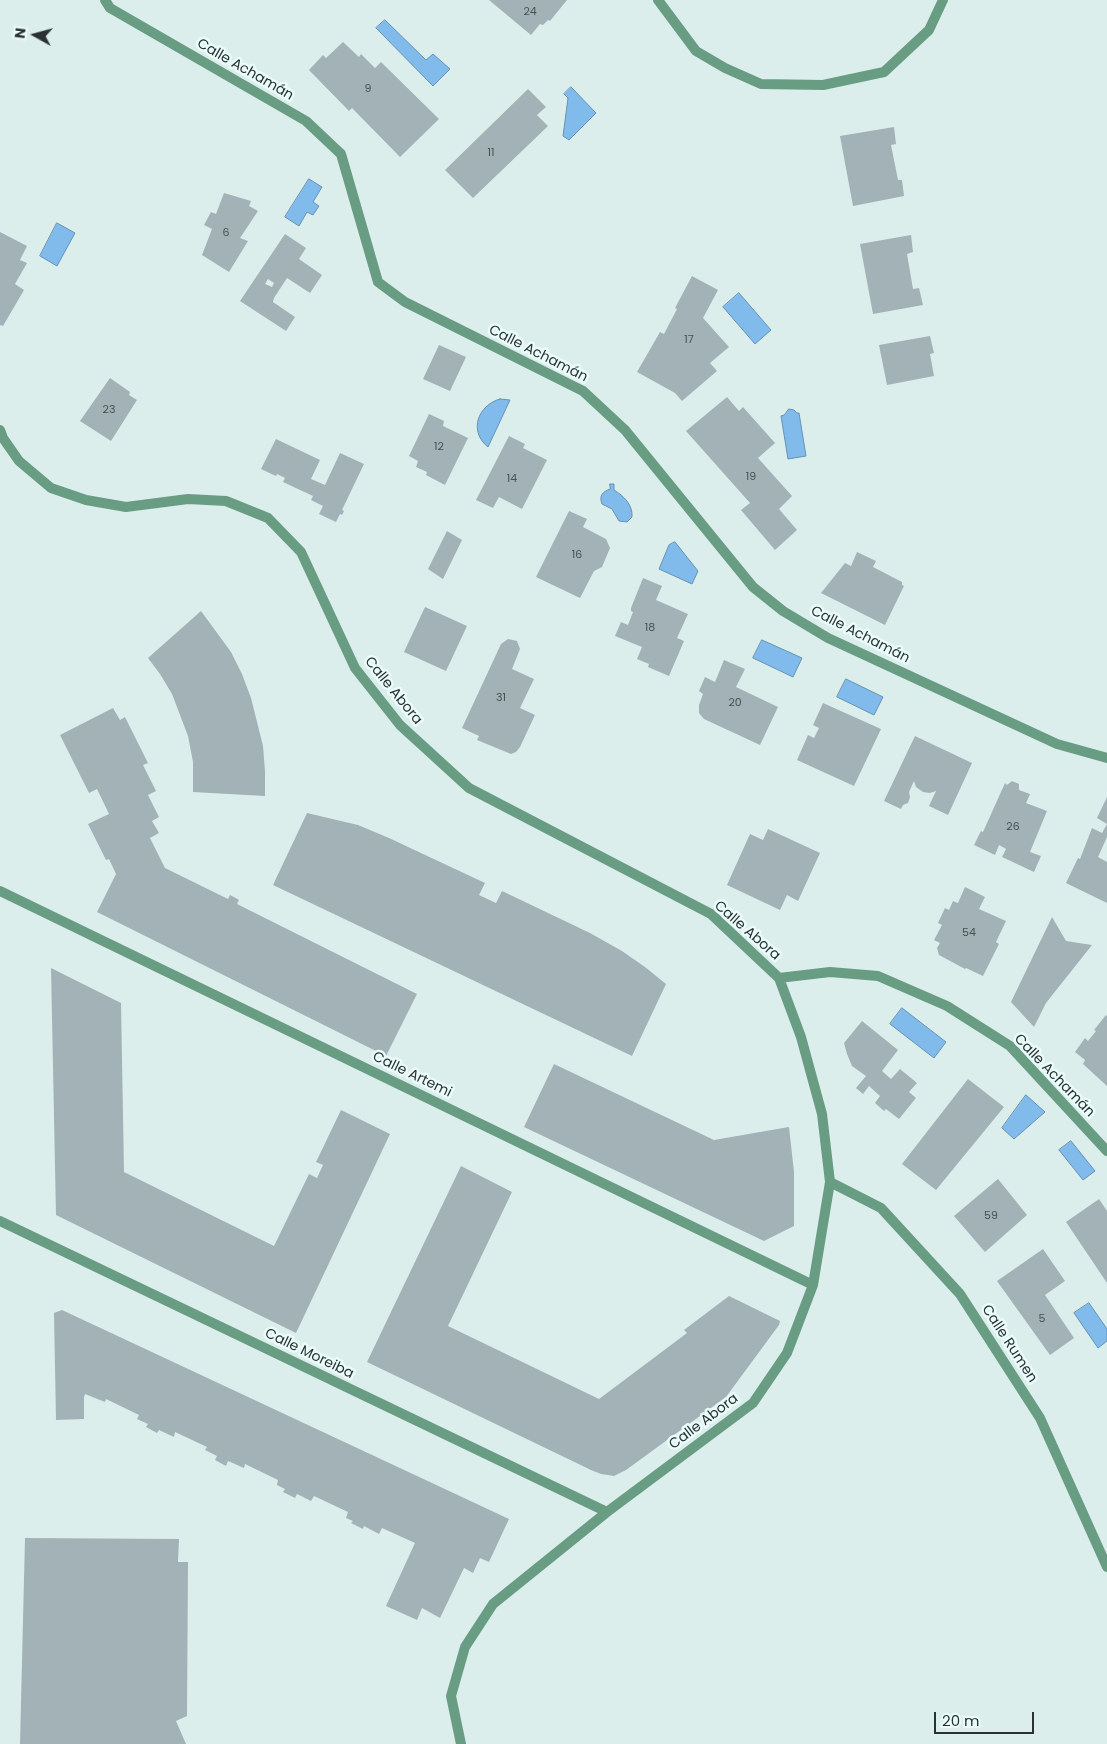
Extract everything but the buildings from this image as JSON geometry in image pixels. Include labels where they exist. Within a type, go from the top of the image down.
[{"type":"street","name":"Calle Achamán","points":[[105,0],[110,8],[306,122],[341,154],[378,282],[405,302],[583,391],[625,430],[752,587],[783,611],[828,638],[1057,744],[1107,758]]},
{"type":"street","points":[[658,0],[696,50],[725,68],[760,84],[823,85],[884,72],[929,30],[943,0]]},
{"type":"street","name":"Calle Abora","points":[[0,430],[3,438],[19,461],[51,488],[86,500],[126,506],[188,499],[226,501],[268,518],[301,552],[355,668],[400,725],[469,788],[711,914],[779,978],[801,1037],[822,1114],[830,1182],[813,1285],[787,1353],[753,1403],[607,1512],[493,1604],[465,1647],[451,1696],[461,1744]]},
{"type":"street","name":"Calle Artemi","points":[[0,891],[813,1285]]},
{"type":"street","name":"Calle Achamán","points":[[779,978],[830,972],[878,976],[947,1006],[1010,1046],[1107,1151]]},
{"type":"street","name":"Calle Rumen","points":[[830,1182],[881,1208],[960,1294],[1040,1418],[1107,1567]]},
{"type":"street","name":"Calle Moreiba","points":[[0,1221],[607,1512]]},
{"type":"water","points":[[385,20],[426,60],[433,54],[450,69],[433,86],[376,28]]},
{"type":"water","points":[[571,87],[596,113],[569,140],[563,136],[568,98],[564,94]]},
{"type":"water","points":[[309,179],[322,187],[313,202],[319,206],[313,215],[307,212],[299,226],[285,217]]},
{"type":"water","points":[[57,223],[75,233],[57,266],[40,256]]},
{"type":"water","points":[[739,293],[771,330],[755,344],[723,307]]},
{"type":"water","points":[[500,399],[510,400],[488,447],[478,434],[478,419],[486,407]]},
{"type":"water","points":[[789,409],[799,413],[806,456],[788,459],[781,416]]},
{"type":"water","points":[[610,484],[614,484],[614,490],[624,498],[631,509],[632,517],[627,522],[619,521],[612,509],[602,504],[601,497],[605,491],[610,489]]},
{"type":"water","points":[[675,542],[698,571],[692,584],[659,569],[669,545]]},
{"type":"water","points":[[762,640],[802,658],[793,677],[753,658]]},
{"type":"water","points":[[846,679],[883,697],[874,715],[837,697]]},
{"type":"water","points":[[902,1008],[946,1042],[934,1058],[890,1024]]},
{"type":"water","points":[[1026,1095],[1045,1112],[1014,1139],[1002,1128]]},
{"type":"water","points":[[1071,1141],[1095,1171],[1083,1180],[1059,1150]]},
{"type":"water","points":[[1089,1303],[1107,1329],[1107,1341],[1098,1348],[1074,1313]]}]
